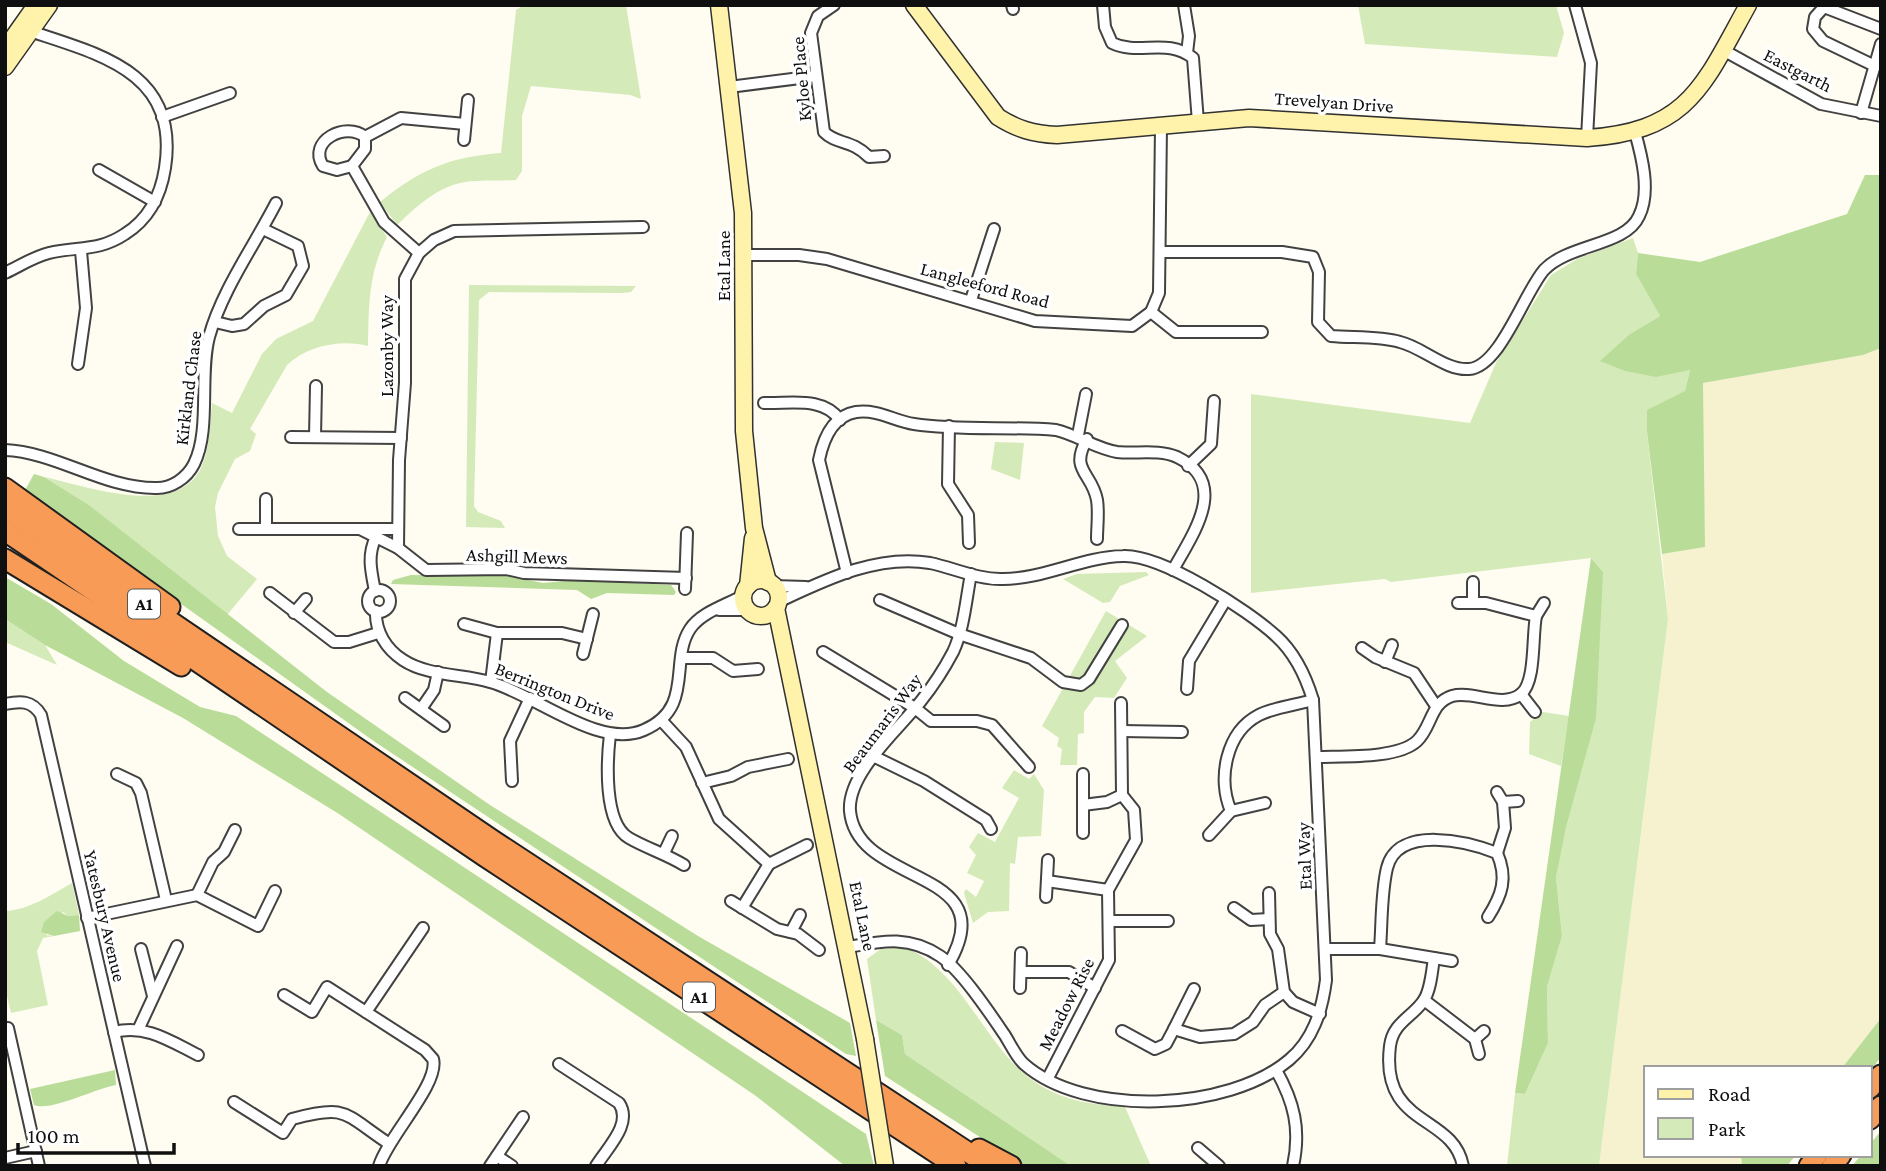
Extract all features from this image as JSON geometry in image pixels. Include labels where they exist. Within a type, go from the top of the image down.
[{"type":"highway","points":[[5,488],[220,644],[279,707]]},
{"type":"highway","name":"A1","points":[[5,509],[279,707]]},
{"type":"highway","name":"A1","points":[[5,531],[279,707],[919,1130],[989,1166]]},
{"type":"highway","points":[[5,559],[200,677],[279,707]]},
{"type":"highway","name":"A1","points":[[919,1130],[946,1166]]},
{"type":"highway","name":"A1","points":[[919,1130],[956,1166]]},
{"type":"highway","name":"A1","points":[[919,1130],[1010,1166]]},
{"type":"street","points":[[5,67],[27,29],[36,5]]},
{"type":"street","points":[[5,49],[49,5]]},
{"type":"street","name":"Etal Lane","points":[[719,5],[741,184],[745,255],[742,398],[760,603],[790,677],[848,947],[885,1166]]},
{"type":"street","name":"Kyloe Place","points":[[834,5],[818,16],[811,33],[824,132],[831,140],[848,141],[869,158],[884,156]]},
{"type":"street","name":"Trevelyan Drive","points":[[914,5],[974,90],[998,117],[1015,128],[1034,134],[1057,135],[1249,118],[1587,138],[1635,132],[1666,119],[1686,105],[1704,85],[1748,5]]},
{"type":"street","points":[[1104,5],[1105,27],[1112,43],[1126,47],[1166,45],[1193,58],[1198,122]]},
{"type":"street","points":[[1184,5],[1189,36],[1187,53]]},
{"type":"street","points":[[1575,5],[1591,64],[1587,138]]},
{"type":"street","name":"Eastgarth","points":[[1875,66],[1822,41],[1814,29],[1815,17],[1824,7],[1881,29]]},
{"type":"street","points":[[5,273],[51,253],[81,251],[123,236],[136,227],[155,202],[163,183],[168,147],[162,117],[151,94],[130,71],[107,56],[27,29]]},
{"type":"street","points":[[1861,113],[1881,44]]},
{"type":"street","name":"Eastgarth","points":[[1723,50],[1821,104],[1881,116]]},
{"type":"street","points":[[729,87],[816,75]]},
{"type":"street","points":[[162,117],[230,93]]},
{"type":"street","points":[[464,141],[467,100]]},
{"type":"street","points":[[365,137],[401,118],[465,124]]},
{"type":"street","points":[[1161,125],[1159,293],[1151,312],[1176,332],[1262,332]]},
{"type":"street","points":[[354,130],[365,137],[365,149],[352,166],[337,170],[323,166],[320,156],[323,144],[340,131],[354,130]]},
{"type":"street","points":[[1161,252],[1282,252],[1313,257],[1319,272],[1318,322],[1331,336],[1397,341],[1457,368],[1469,369],[1490,359],[1536,282],[1555,260],[1574,250],[1623,234],[1639,217],[1645,181],[1635,132]]},
{"type":"street","points":[[352,166],[384,222],[419,253],[433,240],[454,231],[643,227]]},
{"type":"street","points":[[99,170],[155,202]]},
{"type":"street","name":"Kirkland Chase","points":[[5,450],[28,453],[88,474],[148,488],[175,483],[192,468],[199,452],[207,353],[215,322],[276,203]]},
{"type":"street","name":"Kirkland Chase","points":[[215,322],[238,326],[244,324],[264,306],[286,295],[303,266],[298,246],[263,229]]},
{"type":"street","points":[[971,300],[994,229]]},
{"type":"street","points":[[78,364],[86,308],[81,251]]},
{"type":"street","name":"Lazonby Way","points":[[398,548],[405,383],[403,295],[409,268],[419,253]]},
{"type":"street","name":"Langleeford Road","points":[[745,255],[799,255],[827,259],[1035,321],[1132,326],[1151,312]]},
{"type":"street","points":[[316,386],[316,437]]},
{"type":"street","points":[[1086,394],[1078,463],[1094,488],[1097,502],[1097,539]]},
{"type":"street","points":[[1188,466],[1211,444],[1214,401]]},
{"type":"street","points":[[764,403],[823,404],[832,408],[840,420]]},
{"type":"street","points":[[847,573],[819,460],[822,443],[834,423],[855,412],[885,413],[912,424],[1037,429],[1082,437],[1116,452],[1176,457],[1198,475],[1205,503],[1201,518],[1173,570]]},
{"type":"street","points":[[949,426],[948,484],[968,515],[968,542]]},
{"type":"street","points":[[291,437],[401,438]]},
{"type":"street","points":[[266,499],[266,529]]},
{"type":"street","name":"Etal Lane","points":[[754,528],[771,584],[760,603]]},
{"type":"street","name":"Ashgill Mews","points":[[239,529],[398,529]]},
{"type":"street","name":"Ashgill Mews","points":[[360,529],[398,548],[426,570],[506,569],[524,573],[686,583],[687,533]]},
{"type":"street","points":[[270,593],[334,642],[349,642],[378,633],[376,611],[369,603],[375,591],[370,565],[371,547],[376,537]]},
{"type":"street","name":"Etal Way","points":[[760,603],[874,564],[904,561],[930,563],[1003,580],[1041,573],[1084,560],[1125,555],[1150,559],[1225,601],[1277,637],[1304,674],[1313,700],[1326,981],[1320,1014],[1303,1045],[1276,1070],[1212,1094],[1154,1101],[1109,1100],[1068,1090],[1023,1064],[998,1025],[941,956],[906,940],[848,947]]},
{"type":"street","name":"Beaumaris Way","points":[[948,965],[961,944],[963,919],[954,898],[866,847],[856,834],[850,810],[853,792],[875,757],[940,674],[959,634],[971,574]]},
{"type":"street","points":[[769,864],[719,818],[686,747],[661,720],[678,689],[682,658],[690,629],[703,616],[719,610],[760,603],[758,581],[771,584]]},
{"type":"street","points":[[1473,582],[1473,603]]},
{"type":"street","name":"Etal Way","points":[[771,584],[808,587]]},
{"type":"street","points":[[375,591],[387,593],[390,600],[385,610],[376,611]]},
{"type":"street","points":[[294,613],[306,600]]},
{"type":"street","points":[[880,600],[959,634],[1031,658],[1063,682],[1081,685],[1089,679],[1122,625]]},
{"type":"street","points":[[1187,689],[1189,661],[1225,601]]},
{"type":"street","points":[[1458,603],[1496,605],[1536,616]]},
{"type":"street","points":[[1317,757],[1400,751],[1421,736],[1436,706],[1454,696],[1468,694],[1505,699],[1521,694],[1530,680],[1536,616],[1544,603]]},
{"type":"street","points":[[583,654],[593,614]]},
{"type":"street","points":[[464,624],[497,633],[562,633],[587,639]]},
{"type":"street","name":"Berrington Drive","points":[[378,633],[403,660],[438,671],[491,682],[590,728],[610,734],[634,734],[661,720]]},
{"type":"street","points":[[491,682],[497,633]]},
{"type":"street","points":[[1385,662],[1392,645]]},
{"type":"street","points":[[1362,648],[1385,662],[1413,673],[1436,706]]},
{"type":"street","points":[[823,652],[915,708],[930,721],[977,721],[992,725],[1028,767]]},
{"type":"street","points":[[682,658],[713,658],[733,671],[758,669]]},
{"type":"street","points":[[421,709],[434,690],[438,671]]},
{"type":"street","points":[[1521,694],[1535,712]]},
{"type":"street","points":[[405,698],[444,726]]},
{"type":"street","points":[[512,781],[510,741],[530,698]]},
{"type":"street","points":[[1231,811],[1225,796],[1225,768],[1231,746],[1245,725],[1260,714],[1313,700]]},
{"type":"street","name":"Yatesbury Avenue","points":[[5,704],[27,703],[36,707],[40,715],[145,1166]]},
{"type":"street","points":[[1047,881],[1108,890],[1136,839],[1134,810],[1122,795],[1121,703]]},
{"type":"street","points":[[1122,731],[1182,732]]},
{"type":"street","points":[[610,734],[609,782],[618,829],[630,839],[664,853],[684,865]]},
{"type":"street","points":[[875,757],[925,781],[986,820],[991,829]]},
{"type":"street","points":[[702,783],[731,776],[748,767],[788,759]]},
{"type":"street","points":[[117,774],[136,783],[141,793],[166,900]]},
{"type":"street","points":[[1083,774],[1083,833]]},
{"type":"street","points":[[1083,805],[1107,802],[1122,795]]},
{"type":"street","points":[[1488,917],[1500,898],[1504,879],[1497,853],[1504,828],[1500,797],[1518,801]]},
{"type":"street","points":[[1209,835],[1231,811],[1265,803]]},
{"type":"street","points":[[197,895],[213,862],[224,852],[235,830]]},
{"type":"street","points":[[664,853],[672,836]]},
{"type":"street","points":[[1380,949],[1387,867],[1394,853],[1407,844],[1449,839],[1497,853]]},
{"type":"street","points":[[743,908],[769,864],[807,845]]},
{"type":"street","points":[[1046,897],[1048,860]]},
{"type":"street","name":"Meadow Rise","points":[[1048,1078],[1110,960],[1108,890]]},
{"type":"street","points":[[88,918],[197,895],[258,926],[275,891]]},
{"type":"street","points":[[1269,893],[1270,934],[1278,948],[1284,992],[1293,1002],[1320,1014]]},
{"type":"street","points":[[731,901],[778,929],[791,932],[819,950]]},
{"type":"street","points":[[1234,908],[1251,920],[1269,919]]},
{"type":"street","points":[[791,932],[800,915]]},
{"type":"street","points":[[1109,921],[1168,921]]},
{"type":"street","points":[[366,1012],[423,928]]},
{"type":"street","points":[[139,1028],[177,946]]},
{"type":"street","points":[[141,948],[153,996]]},
{"type":"street","points":[[1325,949],[1380,949],[1451,961]]},
{"type":"street","points":[[1020,988],[1021,953]]},
{"type":"street","points":[[1434,958],[1424,1000],[1395,1030],[1390,1045],[1390,1066],[1395,1095],[1405,1108],[1452,1143],[1461,1154],[1463,1166]]},
{"type":"street","points":[[1021,972],[1069,972],[1095,988]]},
{"type":"street","points":[[284,995],[312,1012],[327,987],[425,1050],[435,1066],[388,1143],[379,1166]]},
{"type":"street","points":[[1122,1031],[1155,1049],[1166,1044],[1194,989]]},
{"type":"street","points":[[1174,1029],[1200,1037],[1234,1034],[1253,1022],[1265,1005],[1284,992]]},
{"type":"street","points":[[1424,1000],[1480,1035],[1479,1054]]},
{"type":"street","points":[[5,1029],[8,1028],[39,1166]]},
{"type":"street","points":[[114,1032],[139,1028],[198,1055]]},
{"type":"street","points":[[559,1064],[619,1102],[623,1109],[623,1124],[596,1166]]},
{"type":"street","points":[[1276,1070],[1296,1115],[1298,1137],[1293,1166]]},
{"type":"street","points":[[234,1102],[283,1133],[292,1119],[325,1110],[340,1111],[388,1143]]},
{"type":"street","points":[[490,1166],[523,1117]]},
{"type":"street","points":[[1198,1148],[1220,1166]]},
{"type":"street","points":[[5,1158],[36,1151]]},
{"type":"street","points":[[497,1156],[512,1166]]},
{"type":"shaded area","points":[[1881,348],[1881,1018],[1844,1066],[1644,1066],[1644,1157],[1741,1157],[1742,1166],[1599,1166],[1668,619],[1662,554],[1705,547],[1702,383],[1863,355]]},
{"type":"green space","points":[[524,5],[626,5],[641,99],[630,95],[531,86],[522,116],[522,171],[516,180],[465,182],[443,189],[424,201],[397,225],[380,202],[409,181],[451,162],[501,153],[516,10]]},
{"type":"green space","points":[[1358,5],[1556,5],[1564,33],[1557,57],[1365,44]]},
{"type":"green space","points":[[1865,175],[1881,175],[1881,348],[1863,355],[1703,383],[1705,547],[1662,554],[1647,432],[1647,410],[1685,391],[1690,370],[1656,377],[1625,371],[1600,361],[1630,334],[1660,316],[1636,274],[1638,253],[1700,262],[1847,214]]},
{"type":"green space","points":[[370,212],[387,237],[373,277],[368,346],[347,343],[325,346],[304,353],[287,365],[250,429],[256,434],[250,451],[235,459],[218,493],[215,507],[218,536],[227,556],[257,579],[227,615],[89,505],[44,477],[106,492],[151,496],[172,492],[189,483],[204,461],[212,403],[232,413],[262,354],[276,339],[313,321]]},
{"type":"green space","points":[[1633,238],[1638,253],[1636,274],[1660,316],[1630,334],[1690,370],[1685,391],[1647,432],[1668,619],[1599,1166],[1507,1166],[1515,1093],[1525,1094],[1548,1043],[1547,987],[1562,936],[1556,877],[1603,572],[1591,558],[1391,582],[1385,579],[1251,593],[1251,394],[1470,423],[1496,363],[1551,275],[1577,259]]},
{"type":"green space","points":[[469,285],[636,286],[631,292],[623,293],[489,292],[479,300],[474,506],[478,512],[501,521],[505,528],[466,527]]},
{"type":"green space","points":[[995,442],[1024,443],[1020,480],[991,469]]},
{"type":"green space","points":[[34,474],[44,477],[89,505],[327,692],[490,805],[698,936],[850,1023],[856,1056],[846,1054],[375,742],[24,492]]},
{"type":"green space","points":[[1591,558],[1603,572],[1596,718],[1566,827],[1556,877],[1562,936],[1547,987],[1548,1043],[1525,1094],[1515,1093]]},
{"type":"green space","points":[[1146,572],[1149,575],[1120,586],[1110,602],[1103,603],[1063,579],[1077,574]]},
{"type":"green space","points":[[411,575],[508,576],[543,583],[575,580],[671,585],[676,592],[674,595],[607,593],[591,599],[577,590],[391,584],[393,580]]},
{"type":"green space","points":[[5,577],[51,604],[124,661],[200,707],[236,716],[866,1134],[874,1166],[845,1166],[756,1096],[339,814],[183,718],[45,645],[5,619]]},
{"type":"green space","points":[[1106,611],[1147,636],[1115,661],[1127,678],[1114,698],[1095,697],[1084,712],[1084,733],[1078,734],[1077,765],[1060,765],[1062,749],[1057,746],[1059,738],[1042,726]]},
{"type":"green space","points":[[5,619],[45,645],[57,665],[5,642]]},
{"type":"green space","points":[[1543,712],[1569,716],[1561,766],[1529,754],[1530,722]]},
{"type":"green space","points":[[1014,770],[1029,779],[1034,774],[1044,790],[1041,836],[1018,837],[1015,864],[1010,863],[1009,911],[988,912],[973,923],[964,893],[966,889],[976,897],[984,881],[967,873],[976,855],[969,847],[978,833],[995,842],[1019,798],[1002,788]]},
{"type":"green space","points":[[72,883],[79,915],[68,916],[63,912],[46,935],[54,936],[43,938],[37,951],[48,1005],[11,1013],[5,987],[5,911],[31,905]]},
{"type":"green space","points":[[57,911],[68,916],[79,915],[80,931],[54,936],[41,932],[44,922]]},
{"type":"green space","points":[[905,947],[926,959],[945,975],[1004,1053],[1038,1084],[1080,1101],[1125,1107],[1151,1166],[1071,1166],[905,1054],[902,1035],[876,1020],[867,959],[881,949]]},
{"type":"green space","points":[[1881,1018],[1881,1057],[1872,1068],[1872,1066],[1844,1066]]},
{"type":"green space","points":[[876,1020],[902,1035],[905,1054],[1071,1166],[1025,1166],[885,1076]]},
{"type":"green space","points":[[115,1070],[116,1085],[62,1103],[34,1105],[30,1089]]},
{"type":"green space","points":[[1881,1131],[1881,1166],[1852,1166],[1859,1157],[1872,1157],[1872,1142]]},
{"type":"green space","points":[[1741,1157],[1794,1157],[1787,1166],[1742,1166]]}]
